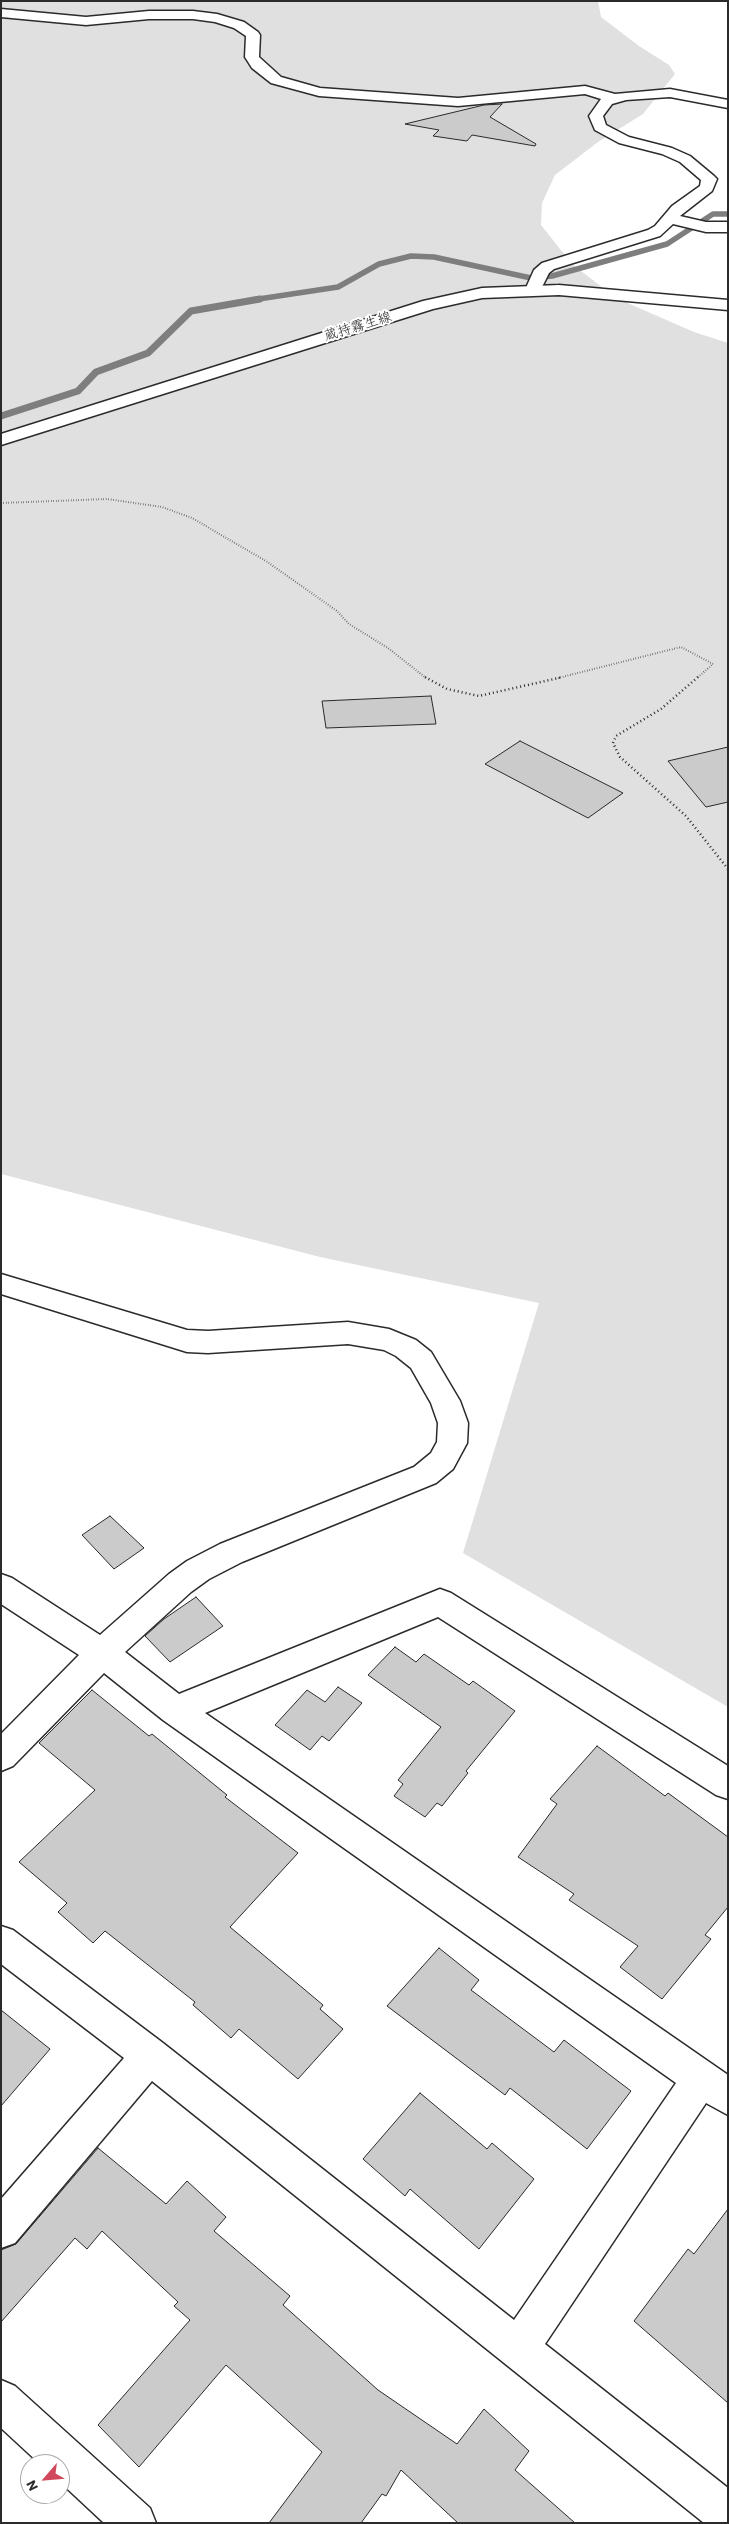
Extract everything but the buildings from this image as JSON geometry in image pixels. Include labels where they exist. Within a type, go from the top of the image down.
[{"type":"street","points":[[1,13],[86,21],[149,15],[193,15],[217,18],[240,25],[254,35],[252,57],[257,65],[276,80],[319,92],[464,102],[585,90],[613,98],[670,93],[728,104]]},
{"type":"street","points":[[613,98],[598,112],[597,122],[600,127],[624,140],[674,154],[697,167],[709,179],[704,192],[677,209],[676,220]]},
{"type":"street","points":[[537,281],[557,262],[654,233],[676,220],[706,227],[728,228]]},
{"type":"street","name":"蔵持霧生線","points":[[1,440],[429,305],[537,281],[649,297],[728,305]]},
{"type":"street","points":[[1,1284],[187,1340],[208,1342],[348,1333],[389,1340],[406,1348],[421,1360],[445,1402],[453,1423],[452,1443],[442,1461],[425,1475],[231,1553],[198,1570],[180,1583],[102,1654],[1,1756]]},
{"type":"street","points":[[1,1587],[102,1654],[175,1710],[714,2087],[518,2349]]},
{"type":"street","points":[[175,1710],[440,1602],[728,1784]]},
{"type":"street","points":[[1,1942],[150,2056],[728,2515]]},
{"type":"street","points":[[1,2229],[150,2056]]},
{"type":"street","points":[[1,2400],[135,2523]]},
{"type":"path","points":[[1,504],[107,499],[162,507],[192,518],[266,561],[337,612],[349,624],[388,648],[431,682],[447,689],[478,696],[512,690],[680,647],[713,664],[661,709],[616,736],[613,744],[620,756],[686,816],[728,869]]},
{"type":"shaded area","points":[[1,1],[598,1],[601,17],[639,46],[669,65],[675,74],[643,114],[598,142],[555,175],[542,203],[541,225],[572,264],[616,298],[694,332],[728,343],[728,1707],[463,1553],[539,1303],[320,1257],[1,1174]]},
{"type":"waterway","points":[[252,300],[338,287],[379,264],[411,256],[434,257],[531,278],[552,276],[667,244],[713,214],[728,214]]},
{"type":"waterway","points":[[1,416],[78,391],[96,372],[148,353],[191,311],[260,299]]}]
